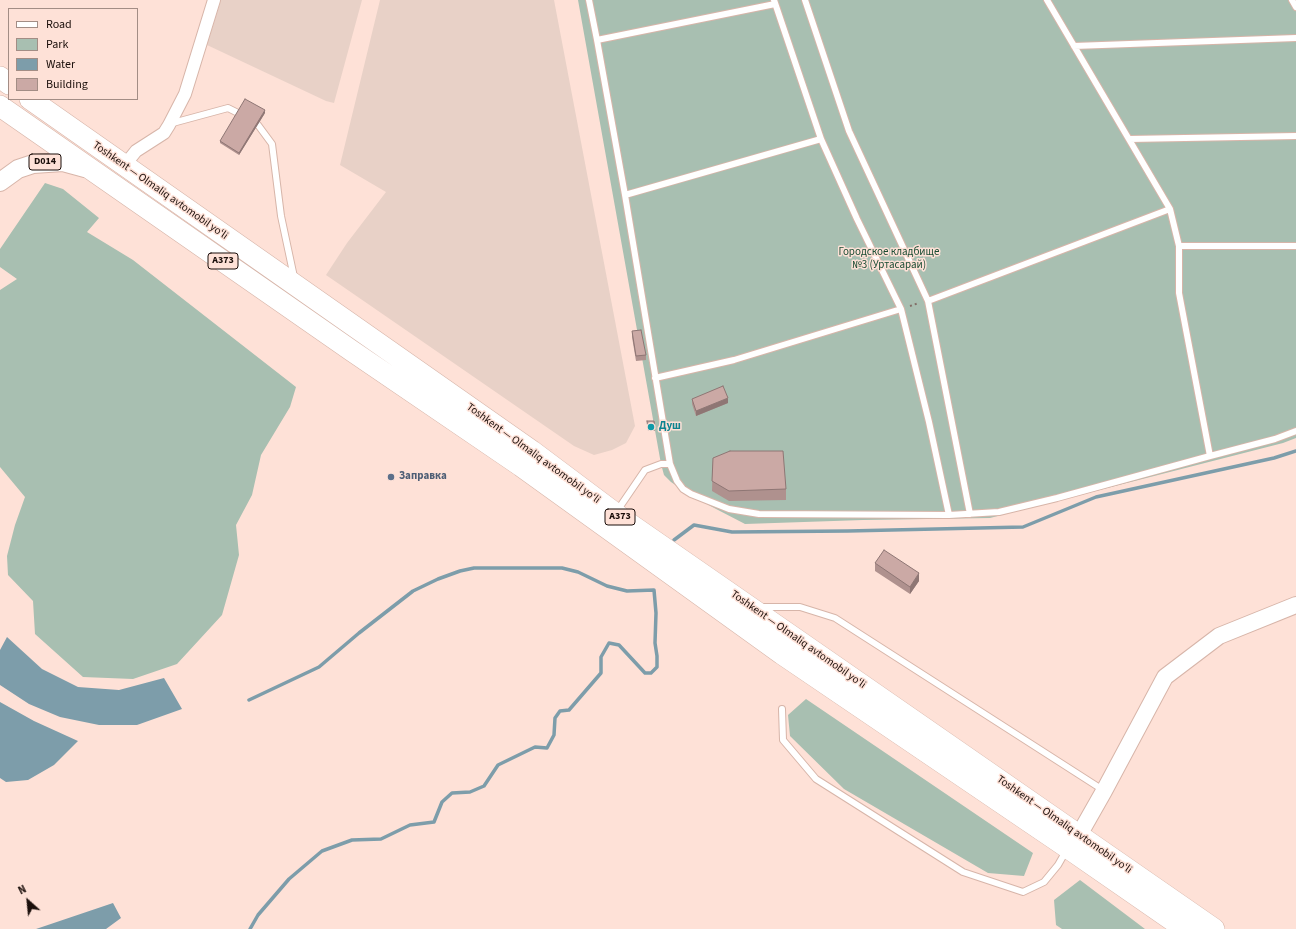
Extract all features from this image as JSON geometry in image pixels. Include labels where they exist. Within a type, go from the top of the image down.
[{"type":"highway","points":[[0,77],[8,83]]},
{"type":"highway","name":"Toshkent — Olmaliq avtomobil yo‘li","points":[[31,100],[296,287],[532,451],[616,514],[750,607],[1073,841],[1185,929]]},
{"type":"highway","name":"Toshkent — Olmaliq avtomobil yo‘li","points":[[0,106],[358,356],[521,466],[782,654],[1073,841],[1214,929]]},
{"type":"main road","name":"D014","points":[[0,182],[18,170],[33,164],[63,162],[94,171]]},
{"type":"street","points":[[124,166],[136,151],[164,133],[169,124],[185,94],[214,0]]},
{"type":"street","points":[[1073,841],[1104,791],[1165,677],[1219,636],[1296,605]]},
{"type":"lane","points":[[589,0],[625,195],[670,464],[677,481],[691,494],[729,509],[759,514],[949,515],[999,512],[1057,498],[1296,431]]},
{"type":"lane","points":[[805,0],[849,131],[928,301],[970,514]]},
{"type":"lane","points":[[1047,0],[1170,209],[1179,246],[1179,293],[1210,456]]},
{"type":"lane","points":[[1292,0],[1296,7]]},
{"type":"lane","points":[[597,40],[774,2],[821,140],[857,219],[901,309],[929,422],[949,515]]},
{"type":"lane","points":[[1074,46],[1296,38]]},
{"type":"lane","points":[[169,124],[228,108],[238,113]]},
{"type":"lane","points":[[258,125],[272,144],[281,216],[296,287]]},
{"type":"lane","points":[[1129,139],[1296,136]]},
{"type":"lane","points":[[625,195],[821,140]]},
{"type":"lane","points":[[928,301],[1170,209]]},
{"type":"lane","points":[[1179,246],[1296,246]]},
{"type":"lane","points":[[655,378],[734,360],[901,309]]},
{"type":"lane","points":[[616,514],[644,470],[661,464],[670,464]]},
{"type":"lane","points":[[750,607],[800,607],[835,618],[1104,791]]},
{"type":"lane","points":[[782,709],[783,740],[816,779],[963,872],[1023,892],[1044,882],[1058,865],[1073,841]]},
{"type":"path","points":[[901,309],[928,301]]},
{"type":"shaded area","points":[[221,0],[362,0],[334,103],[326,101],[207,45]]},
{"type":"shaded area","points":[[380,0],[554,0],[635,426],[626,443],[612,450],[594,455],[574,446],[326,275],[347,243],[386,192],[340,165]]},
{"type":"green space","name":"Городское кладбище №3 (Уртасарай)","points":[[578,0],[1296,0],[1296,438],[1283,443],[990,518],[745,524],[693,497],[671,482],[664,475],[661,464]]},
{"type":"green space","points":[[45,183],[63,189],[99,218],[87,232],[133,260],[296,387],[290,407],[261,455],[252,495],[236,525],[239,555],[222,615],[177,664],[133,679],[83,677],[35,634],[33,601],[8,575],[7,556],[15,525],[25,497],[0,467],[0,290],[17,279],[0,267],[0,249]]},
{"type":"green space","points":[[806,699],[1033,853],[1024,876],[988,873],[844,789],[790,736],[788,715]]},
{"type":"green space","points":[[1080,880],[1145,929],[1062,929],[1056,925],[1054,900]]},
{"type":"water","points":[[7,637],[42,669],[78,687],[119,690],[164,678],[182,709],[137,725],[99,725],[60,717],[29,704],[0,685],[0,650]]},
{"type":"water","points":[[0,702],[34,721],[78,741],[54,765],[28,780],[6,782],[0,778]]},
{"type":"water","points":[[113,903],[121,918],[106,929],[36,929]]},
{"type":"building","points":[[245,99],[265,110],[239,153],[220,141]]},
{"type":"building","points":[[641,330],[646,355],[636,356],[632,331]]},
{"type":"building","points":[[723,386],[728,398],[696,411],[692,399]]},
{"type":"building","name":"Душ","points":[[647,421],[654,421],[655,428],[648,429]]},
{"type":"building","points":[[730,451],[783,451],[786,489],[729,491],[712,481],[713,458]]},
{"type":"building","points":[[884,550],[919,573],[910,587],[875,563]]},
{"type":"waterway","points":[[674,540],[694,525],[732,532],[1023,527],[1096,497],[1274,458],[1296,451]]},
{"type":"waterway","points":[[249,700],[319,667],[359,633],[413,591],[438,579],[460,571],[474,568],[562,568],[578,572],[607,586],[627,591],[654,590],[657,667],[651,673],[645,673],[619,645],[609,643],[601,657],[601,673],[569,710],[560,711],[555,718],[554,735],[547,748],[535,747],[498,765],[484,786],[470,792],[452,793],[442,802],[434,822],[410,825],[381,839],[352,840],[322,851],[289,879],[258,915],[250,929]]},
{"type":"place","name":"Душ","points":[[651,427]]},
{"type":"place","name":"Заправка","points":[[391,477]]}]
